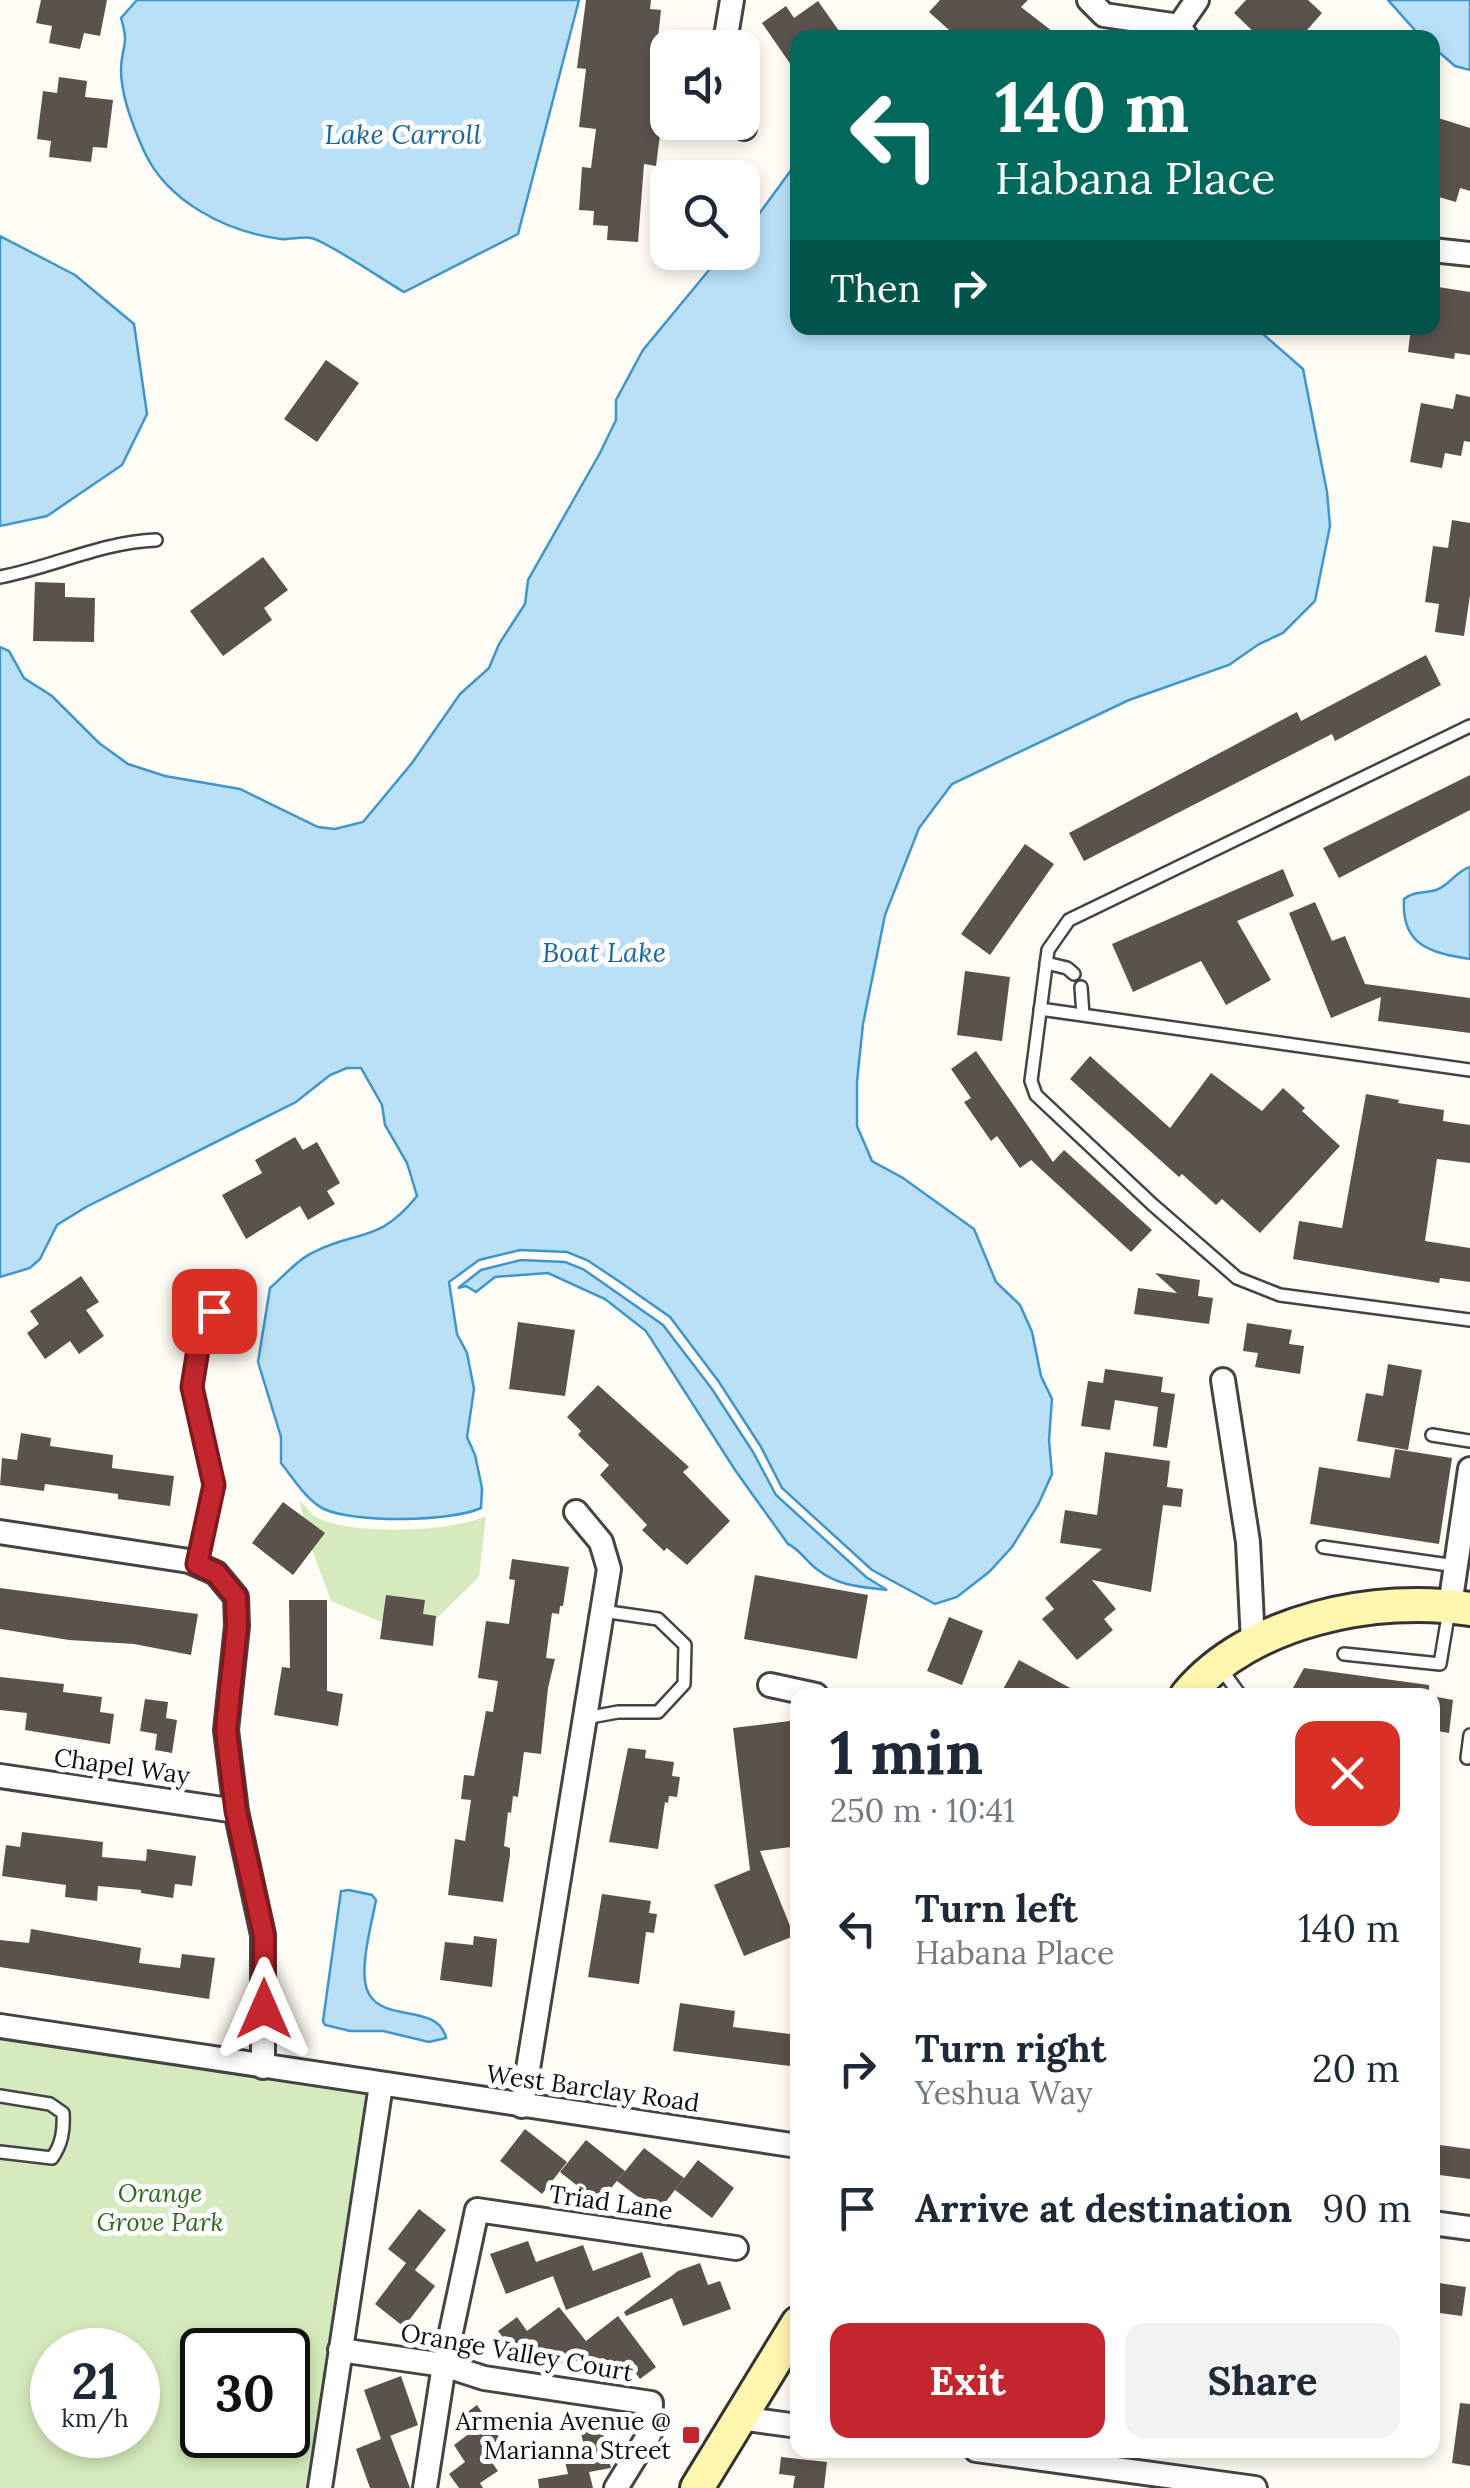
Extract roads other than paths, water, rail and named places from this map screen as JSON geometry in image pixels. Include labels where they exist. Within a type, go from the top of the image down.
[{"type":"main road","points":[[1200,1682],[1253,1643],[1312,1617],[1405,1606],[1460,1607]]},
{"type":"main road","points":[[697,2488],[790,2336]]},
{"type":"street","points":[[727,30],[732,0]]},
{"type":"street","points":[[1088,0],[1104,15],[1174,30]]},
{"type":"street","points":[[1184,30],[1197,0]]},
{"type":"street","points":[[1440,251],[1470,254]]},
{"type":"street","points":[[1223,1380],[1248,1542],[1253,1643]]},
{"type":"street","points":[[1460,1607],[1456,1566],[1470,1469]]},
{"type":"street","points":[[522,2106],[609,1569],[602,1542],[576,1512]]},
{"type":"street","points":[[0,1532],[190,1561],[216,1573],[236,1597],[237,1626],[226,1730],[236,1811],[264,1935],[264,2067]]},
{"type":"street","points":[[770,1685],[790,1689]]},
{"type":"street","name":"Chapel Way","points":[[0,1776],[236,1811]]},
{"type":"street","name":"West Barclay Road","points":[[0,2026],[790,2145]]},
{"type":"street","points":[[320,2488],[380,2085]]},
{"type":"street","name":"Triad Lane","points":[[444,2365],[477,2210],[736,2248]]},
{"type":"street","points":[[1440,2223],[1470,2228]]},
{"type":"street","name":"Orange Valley Court","points":[[340,2350],[444,2365],[484,2378],[651,2403],[650,2433],[616,2488]]},
{"type":"street","points":[[425,2488],[444,2365]]},
{"type":"street","points":[[740,2418],[790,2425]]},
{"type":"street","points":[[1035,2458],[1255,2488]]},
{"type":"lane","points":[[0,576],[49,566],[127,541],[156,540]]},
{"type":"lane","points":[[1470,726],[1070,920],[1048,950],[1032,1081],[1036,1095],[1237,1278],[1280,1295],[1470,1320]]},
{"type":"lane","points":[[1046,963],[1074,974]]},
{"type":"lane","points":[[1081,987],[1083,1015]]},
{"type":"lane","points":[[1040,1009],[1470,1070]]},
{"type":"lane","points":[[197,1564],[214,1485],[192,1387],[199,1343],[229,1279]]},
{"type":"lane","points":[[1432,1435],[1470,1442]]},
{"type":"lane","points":[[1323,1547],[1456,1566]]},
{"type":"lane","points":[[1344,1654],[1440,1664],[1460,1607]]},
{"type":"lane","points":[[585,1718],[618,1712],[658,1712],[684,1684],[685,1645],[658,1619],[602,1611]]},
{"type":"lane","points":[[1466,1758],[1470,1735]]},
{"type":"lane","points":[[0,2096],[50,2104],[63,2113],[64,2126],[60,2146],[52,2158],[0,2152]]},
{"type":"water","name":"Lake Carroll","points":[[137,0],[579,0],[518,234],[404,292],[319,241],[261,235],[201,212],[154,169],[129,112],[122,80],[125,41],[121,18]]},
{"type":"water","points":[[1388,0],[1470,0],[1470,70],[1455,66],[1440,53],[1440,30],[1415,30]]},
{"type":"water","name":"Boat Lake","points":[[790,172],[790,335],[1264,335],[1303,369],[1330,526],[1315,601],[1283,633],[1229,665],[1129,700],[952,784],[919,828],[885,915],[863,1024],[857,1126],[872,1161],[903,1178],[974,1229],[996,1282],[1020,1305],[1032,1332],[1041,1376],[1052,1399],[1052,1474],[1038,1505],[1012,1547],[989,1572],[957,1597],[935,1604],[872,1570],[782,1488],[719,1382],[670,1317],[587,1260],[567,1252],[520,1250],[479,1260],[449,1282],[457,1334],[467,1353],[474,1389],[467,1437],[482,1488],[481,1508],[448,1516],[379,1519],[338,1514],[312,1501],[281,1463],[281,1437],[258,1362],[270,1288],[308,1255],[391,1222],[417,1196],[407,1163],[385,1125],[382,1105],[361,1068],[347,1068],[330,1075],[296,1102],[86,1207],[57,1225],[40,1259],[30,1268],[0,1277],[0,647],[9,651],[24,678],[52,696],[99,743],[128,764],[165,776],[240,789],[318,827],[335,829],[363,822],[412,763],[460,694],[489,668],[499,644],[525,604],[528,580],[616,420],[616,400],[643,350],[709,270],[760,270],[760,213]]},
{"type":"water","points":[[0,236],[75,275],[134,324],[147,414],[122,465],[47,516],[0,526]]},
{"type":"water","points":[[1470,867],[1470,959],[1431,950],[1413,937],[1404,915],[1404,899],[1441,888]]},
{"type":"water","points":[[521,1260],[565,1262],[583,1269],[663,1325],[712,1389],[776,1495],[866,1577],[887,1590],[834,1579],[788,1544],[735,1470],[646,1331],[605,1299],[548,1273],[495,1277],[476,1292],[466,1286],[458,1288],[481,1270]]},
{"type":"water","points":[[341,1891],[372,1895],[376,1900],[364,1974],[369,1994],[387,2008],[433,2020],[446,2038],[429,2042],[383,2031],[350,2031],[325,2025]]},
{"type":"place","name":"Armenia Avenue @ Marianna Street","points":[[691,2435]]},
{"type":"park label","name":"Orange Grove Park","points":[[160,2208]]}]
